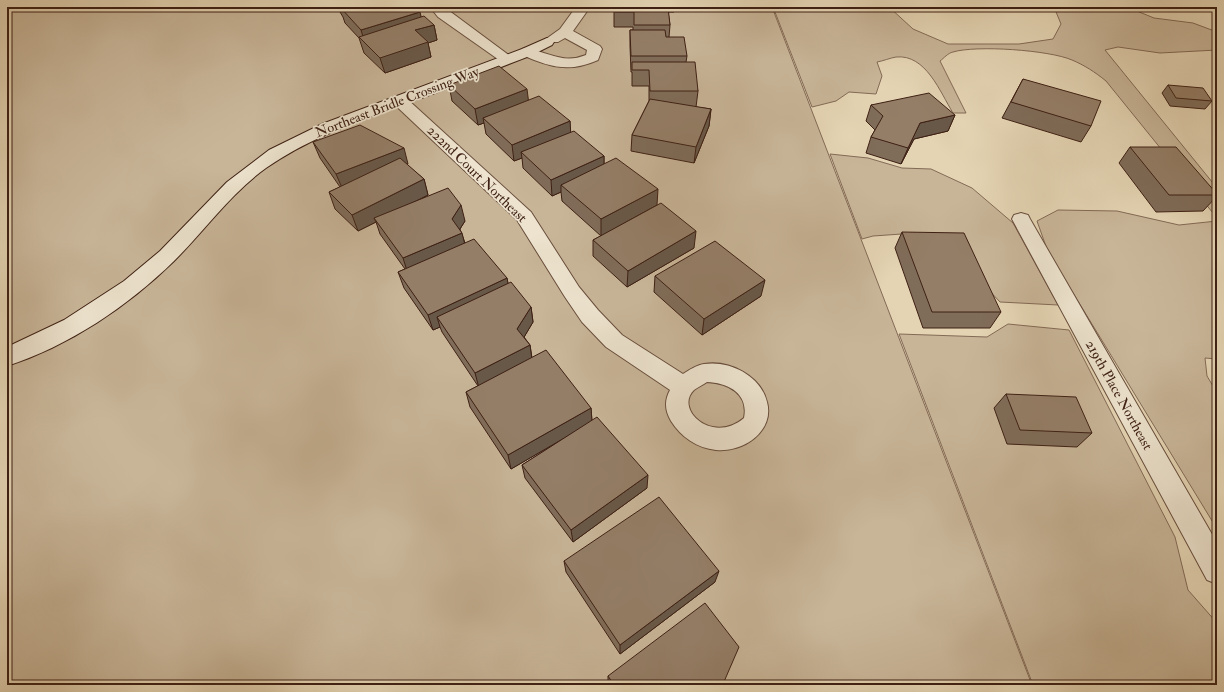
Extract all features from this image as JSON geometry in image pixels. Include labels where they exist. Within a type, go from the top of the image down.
[{"type":"street","points":[[437,7],[443,14],[507,59]]},
{"type":"street","points":[[527,52],[554,62],[566,64],[581,63],[593,57],[595,49],[587,42],[565,32],[583,7]]},
{"type":"street","name":"Northeast Bridle Crossing Way","points":[[7,357],[80,322],[132,288],[168,255],[206,213],[239,181],[259,165],[312,135],[349,118],[400,101],[527,52],[565,32]]},
{"type":"street","name":"222nd Court Northeast","points":[[400,101],[524,216],[572,292],[600,326],[614,340],[682,386]]},
{"type":"street","name":"219th Place Northeast","points":[[1021,219],[1217,570]]},
{"type":"shaded area","points":[[7,7],[772,7],[1032,685],[7,685]]},
{"type":"shaded area","points":[[773,7],[889,7],[913,29],[948,44],[1019,44],[1053,39],[1061,24],[1054,7],[1127,7],[1154,18],[1193,23],[1217,32],[1217,50],[1160,53],[1118,47],[1105,50],[1217,188],[1217,218],[1106,81],[1089,69],[1072,60],[1061,56],[1030,51],[995,49],[964,50],[948,54],[940,61],[966,113],[953,113],[937,85],[924,68],[907,58],[896,57],[877,62],[882,76],[876,94],[849,92],[836,101],[812,107]]},
{"type":"shaded area","points":[[830,154],[868,158],[902,168],[931,169],[972,188],[1013,223],[1058,305],[1000,302],[983,284],[916,233],[873,236],[862,239]]},
{"type":"shaded area","points":[[1058,210],[1117,211],[1179,225],[1217,221],[1217,359],[1205,358],[1207,376],[1217,393],[1217,529],[1048,252],[1037,221]]},
{"type":"shaded area","points":[[1008,324],[1069,330],[1175,537],[1188,590],[1217,623],[1217,685],[1033,685],[899,334],[987,337]]},
{"type":"building","points":[[340,7],[414,7],[420,12],[361,30]]},
{"type":"building","points":[[614,7],[668,7],[670,25],[634,25],[634,12],[615,12]]},
{"type":"building","points":[[424,16],[434,25],[415,30],[428,42],[380,58],[359,37]]},
{"type":"building","points":[[630,30],[665,30],[666,37],[684,37],[687,56],[631,56]]},
{"type":"building","points":[[632,62],[695,62],[698,91],[650,91],[649,70],[632,70]]},
{"type":"building","points":[[499,66],[527,89],[475,109],[449,85]]},
{"type":"building","points":[[1023,79],[1101,101],[1091,126],[1011,102]]},
{"type":"building","points":[[1168,85],[1203,88],[1212,101],[1176,98]]},
{"type":"building","points":[[929,93],[955,115],[920,123],[908,148],[871,137],[883,116],[871,105]]},
{"type":"building","points":[[539,96],[570,121],[512,145],[483,118]]},
{"type":"building","points":[[650,99],[711,109],[696,147],[632,135]]},
{"type":"building","points":[[360,125],[404,148],[336,174],[313,142]]},
{"type":"building","points":[[574,131],[604,156],[551,180],[521,152]]},
{"type":"building","points":[[1130,147],[1176,147],[1217,195],[1169,195]]},
{"type":"building","points":[[400,158],[424,179],[352,215],[329,192]]},
{"type":"building","points":[[616,158],[658,189],[601,219],[561,185]]},
{"type":"building","points":[[448,188],[461,205],[452,219],[462,233],[403,258],[374,218]]},
{"type":"building","points":[[661,203],[696,231],[628,271],[593,240]]},
{"type":"building","points":[[902,232],[964,233],[1001,312],[932,312]]},
{"type":"building","points":[[474,239],[507,278],[428,315],[398,272]]},
{"type":"building","points":[[715,241],[765,280],[704,319],[655,276]]},
{"type":"building","points":[[511,282],[531,307],[517,329],[530,345],[475,373],[437,317]]},
{"type":"building","points":[[546,350],[591,408],[508,455],[466,392]]},
{"type":"building","points":[[1006,394],[1076,397],[1092,433],[1020,430]]},
{"type":"building","points":[[597,417],[648,475],[571,530],[522,465]]},
{"type":"building","points":[[659,497],[719,571],[620,645],[564,561]]},
{"type":"building","points":[[705,603],[739,647],[723,684],[724,685],[614,685],[608,676]]}]
